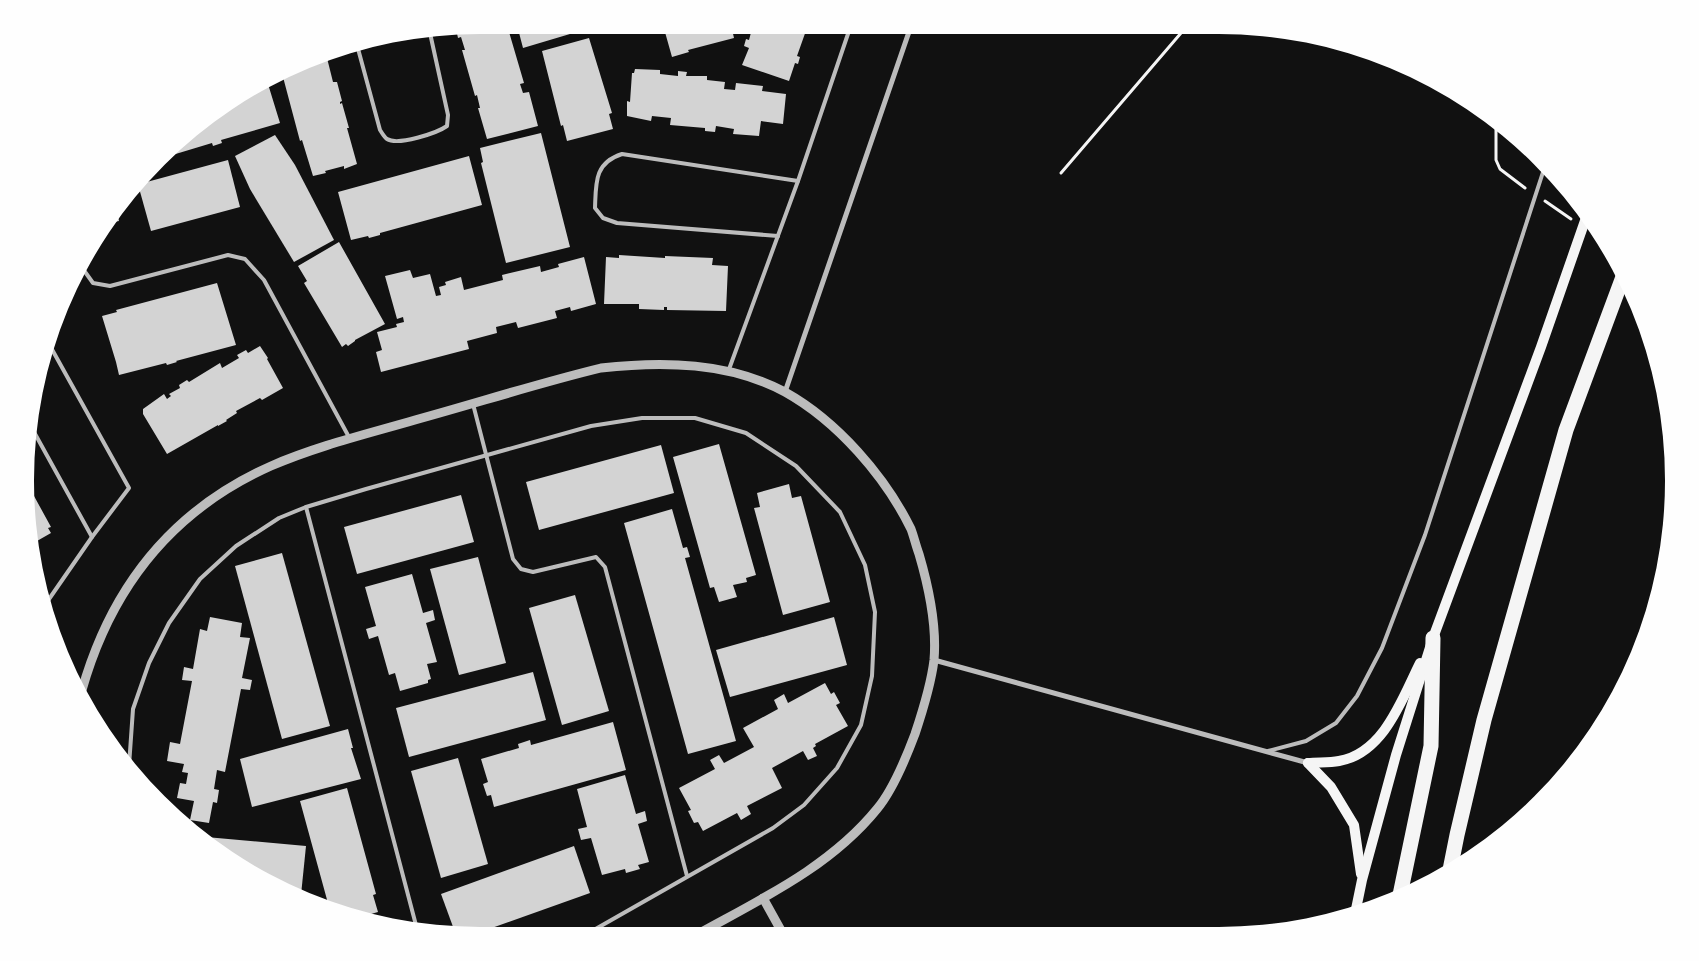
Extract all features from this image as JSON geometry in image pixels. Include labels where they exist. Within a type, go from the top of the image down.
[{"type":"highway","points":[[1452,861],[1484,720],[1564,440],[1620,285]]},
{"type":"highway","points":[[1401,888],[1431,746],[1433,638]]},
{"type":"main road","points":[[1357,906],[1396,755],[1433,638],[1541,347],[1584,224]]},
{"type":"main road","points":[[1308,763],[1340,761],[1364,750],[1385,730],[1433,638]]},
{"type":"main road","points":[[1308,763],[1331,786],[1354,824],[1362,880]]},
{"type":"street","points":[[785,392],[908,34]]},
{"type":"street","points":[[84,685],[98,641],[120,596],[162,542],[208,502],[238,482],[270,466],[303,453],[350,439],[602,368],[634,364],[694,366],[728,372],[757,380],[785,392],[818,415],[847,439],[879,476],[911,530],[927,580],[934,625],[934,660],[924,709],[905,761],[878,808],[845,844],[810,870],[711,927]]},
{"type":"street","points":[[934,660],[1308,763]]},
{"type":"street","points":[[763,898],[779,927]]},
{"type":"lane","points":[[728,372],[798,181],[848,34]]},
{"type":"lane","points":[[359,51],[380,130],[386,139],[397,142],[440,131],[447,126],[448,115],[431,37]]},
{"type":"lane","points":[[778,236],[617,223],[603,218],[595,208],[596,188],[601,168],[611,158],[622,154],[798,181]]},
{"type":"lane","points":[[1268,751],[1306,741],[1336,723],[1357,696],[1382,648],[1425,536],[1542,174]]},
{"type":"lane","points":[[86,273],[93,283],[110,286],[228,255],[245,259],[264,280],[350,439]]},
{"type":"lane","points":[[50,598],[92,536],[129,488],[53,351]]},
{"type":"lane","points":[[473,404],[513,558],[521,569],[532,572],[596,558],[604,567],[687,876]]},
{"type":"lane","points":[[130,756],[133,709],[149,663],[169,623],[200,579],[236,546],[279,518],[306,507],[366,488],[591,426],[642,418],[695,418],[746,433],[796,466],[840,512],[865,565],[875,612],[872,676],[861,725],[837,768],[804,806],[773,828],[599,927]]},
{"type":"lane","points":[[37,436],[92,536]]},
{"type":"lane","points":[[306,507],[415,922]]},
{"type":"path","points":[[1061,173],[1180,34]]},
{"type":"path","points":[[1496,131],[1496,160],[1500,169],[1523,187]]},
{"type":"path","points":[[1550,205],[1560,212]]},
{"type":"building","points":[[510,34],[524,83],[520,84],[523,93],[529,92],[538,126],[487,139],[478,108],[480,108],[477,95],[475,96],[462,50],[465,50],[461,37],[458,38],[457,35]]},
{"type":"building","points":[[519,34],[570,34],[523,48]]},
{"type":"building","points":[[666,34],[733,34],[734,38],[688,50],[689,52],[672,57]]},
{"type":"building","points":[[751,34],[805,34],[797,56],[800,57],[798,64],[795,63],[789,81],[742,65],[749,48],[744,46],[746,39],[749,40]]},
{"type":"building","points":[[589,38],[612,113],[609,114],[613,129],[567,141],[563,125],[561,126],[542,51]]},
{"type":"building","points":[[328,61],[333,82],[337,82],[342,101],[340,104],[342,103],[357,164],[344,169],[344,166],[325,171],[326,173],[313,176],[302,140],[300,141],[284,80]]},
{"type":"building","points":[[635,69],[660,70],[660,74],[678,76],[678,71],[687,72],[686,76],[707,76],[707,80],[725,82],[724,89],[735,90],[736,83],[763,86],[762,91],[786,94],[783,124],[761,121],[759,136],[733,134],[734,129],[716,126],[715,132],[705,131],[705,128],[670,125],[671,118],[652,116],[651,121],[627,116],[627,101],[630,102],[632,73],[634,73]]},
{"type":"building","points":[[269,87],[280,123],[221,140],[222,143],[213,146],[212,143],[177,154],[232,109]]},
{"type":"building","points":[[541,133],[570,247],[506,263],[481,163],[483,162],[480,148]]},
{"type":"building","points":[[275,135],[295,165],[334,240],[294,262],[250,189],[235,156]]},
{"type":"building","points":[[469,156],[482,205],[380,233],[380,235],[369,238],[368,236],[351,240],[338,192]]},
{"type":"building","points":[[228,160],[240,207],[151,231],[140,192],[150,181]]},
{"type":"building","points":[[339,242],[385,324],[355,340],[348,346],[346,344],[342,347],[304,283],[307,281],[298,266]]},
{"type":"building","points":[[619,255],[665,258],[665,256],[713,258],[712,265],[728,266],[726,311],[667,310],[667,307],[664,307],[664,310],[639,309],[639,304],[604,304],[606,257],[619,258]]},
{"type":"building","points":[[584,257],[596,304],[571,311],[570,307],[555,311],[557,318],[518,328],[516,322],[496,327],[497,333],[467,341],[469,349],[381,372],[376,352],[382,350],[377,332],[397,327],[396,324],[404,322],[403,317],[397,319],[385,276],[410,270],[413,278],[430,274],[436,296],[441,295],[439,287],[446,285],[445,282],[461,277],[464,290],[503,280],[502,275],[540,266],[541,272],[559,267],[558,264]]},
{"type":"building","points":[[217,283],[236,345],[167,365],[166,363],[119,375],[102,316],[117,312],[116,310]]},
{"type":"building","points":[[260,346],[283,388],[262,400],[260,398],[236,411],[237,413],[227,421],[167,454],[143,414],[143,409],[164,394],[167,399],[171,396],[169,394],[180,388],[179,385],[187,380],[189,382],[220,363],[222,368],[239,358],[237,355],[246,350],[248,353]]},
{"type":"building","points":[[719,444],[756,575],[746,578],[747,582],[733,585],[737,597],[719,602],[714,587],[710,588],[673,457]]},
{"type":"building","points":[[661,445],[674,493],[539,530],[526,482]]},
{"type":"building","points":[[789,484],[792,498],[801,496],[830,602],[783,615],[754,508],[760,507],[757,493]]},
{"type":"building","points":[[461,495],[474,542],[357,574],[344,527]]},
{"type":"building","points":[[35,497],[51,527],[48,528],[51,533],[38,540]]},
{"type":"building","points":[[672,509],[683,548],[687,547],[690,557],[685,558],[736,741],[688,754],[624,523]]},
{"type":"building","points":[[282,553],[330,726],[282,739],[235,566]]},
{"type":"building","points":[[478,557],[506,663],[459,675],[430,569]]},
{"type":"building","points":[[412,574],[423,613],[433,610],[435,620],[426,623],[437,662],[427,664],[431,679],[428,680],[428,683],[400,691],[395,673],[389,675],[378,636],[369,639],[366,629],[376,626],[365,587]]},
{"type":"building","points":[[575,595],[609,711],[562,725],[529,608]]},
{"type":"building","points":[[210,617],[242,623],[240,637],[250,638],[242,678],[252,680],[250,690],[241,689],[225,772],[217,770],[214,789],[219,790],[217,803],[213,802],[209,823],[190,819],[194,801],[177,798],[180,783],[186,784],[188,773],[182,772],[184,764],[167,761],[170,742],[180,744],[192,681],[182,680],[184,667],[193,669],[200,629],[207,631]]},
{"type":"building","points":[[834,617],[847,665],[730,697],[716,650]]},
{"type":"building","points":[[533,672],[546,720],[409,757],[396,708]]},
{"type":"building","points":[[825,683],[831,694],[834,692],[840,703],[836,705],[848,726],[815,744],[816,746],[813,748],[817,756],[808,760],[803,751],[772,768],[782,788],[747,806],[751,814],[741,820],[737,813],[703,831],[698,822],[694,823],[688,811],[691,810],[679,788],[715,769],[710,760],[719,755],[724,763],[754,747],[743,728],[778,709],[774,700],[784,694],[788,703]]},
{"type":"building","points":[[613,722],[626,770],[494,807],[491,795],[487,796],[483,784],[488,782],[481,759],[519,748],[518,744],[530,740],[531,745]]},
{"type":"building","points":[[348,729],[353,748],[351,748],[361,779],[252,807],[240,759]]},
{"type":"building","points":[[458,758],[488,864],[441,878],[411,771]]},
{"type":"building","points":[[625,775],[636,814],[645,811],[647,821],[638,824],[649,862],[638,865],[640,869],[626,873],[625,869],[602,875],[591,838],[581,840],[578,829],[587,827],[577,789]]},
{"type":"building","points":[[347,788],[376,894],[373,895],[378,912],[372,914],[327,900],[300,801]]},
{"type":"building","points":[[212,838],[306,846],[302,889],[257,867]]},
{"type":"building","points":[[574,846],[590,893],[494,927],[453,926],[441,894]]}]
